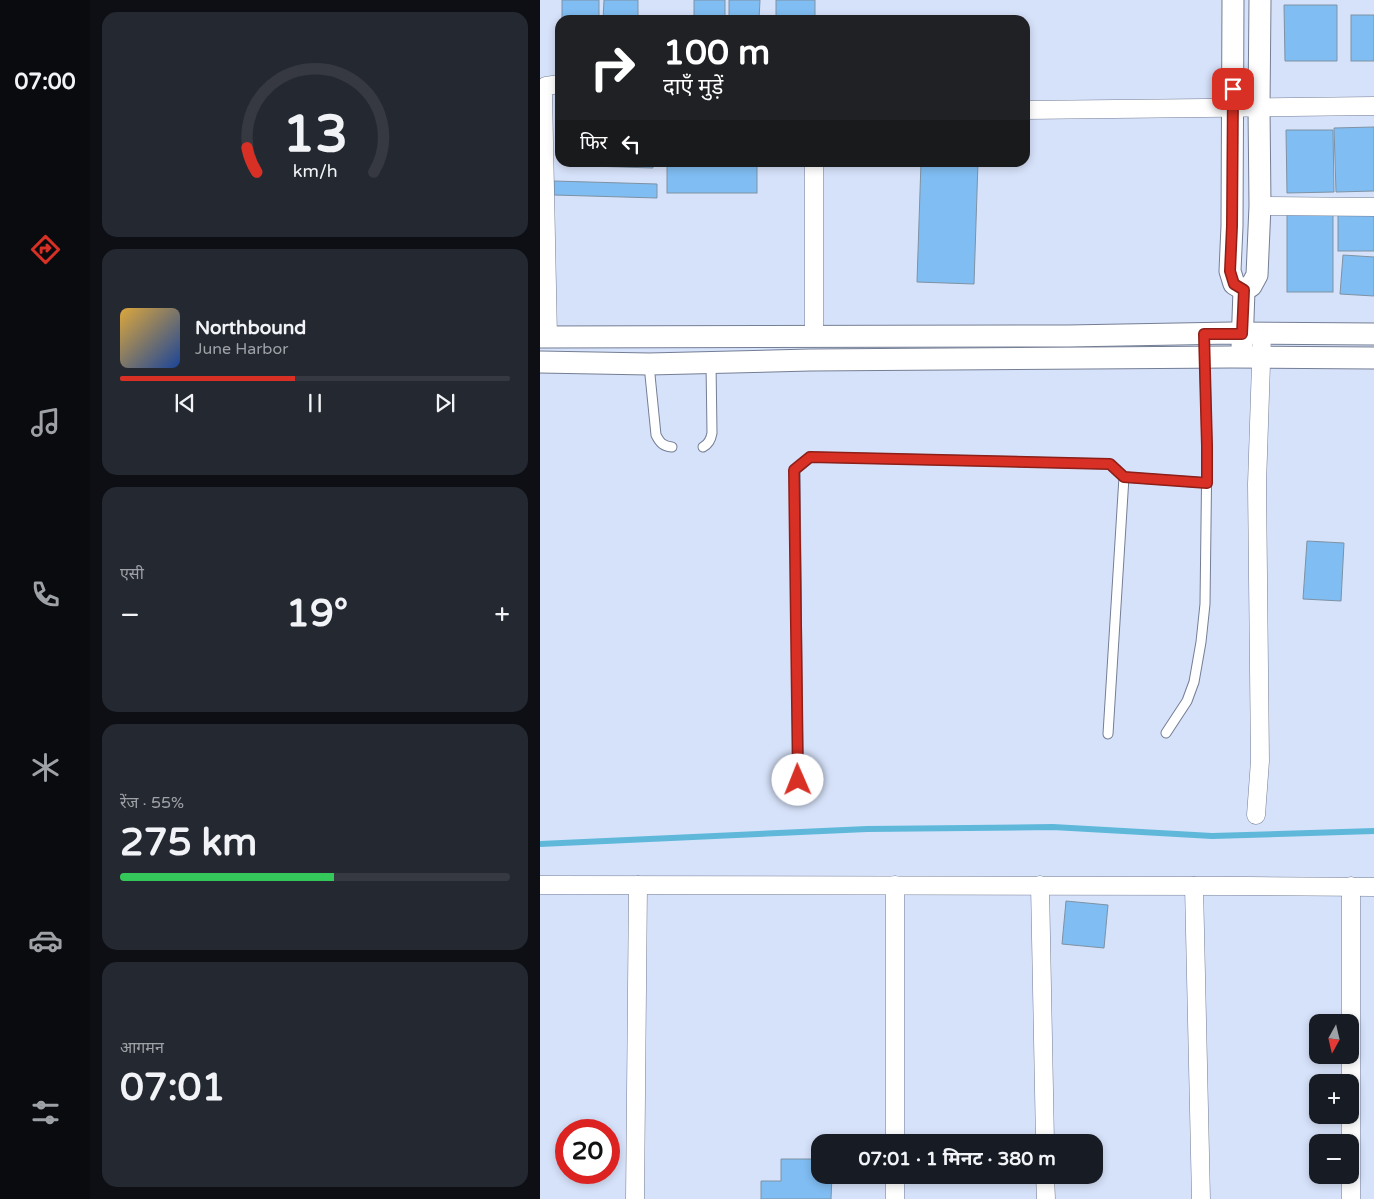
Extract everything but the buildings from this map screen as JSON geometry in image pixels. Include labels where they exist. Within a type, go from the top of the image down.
[{"type":"street","points":[[1233,0],[1232,226],[1230,271],[1234,284],[1244,290],[1252,334],[1257,484],[1260,761],[1256,815]]},
{"type":"street","points":[[1244,290],[1251,286],[1257,275],[1260,206],[1260,0]]},
{"type":"street","points":[[555,85],[546,86],[543,93],[544,337],[1374,334]]},
{"type":"street","points":[[1030,110],[1374,106]]},
{"type":"street","points":[[814,167],[814,336]]},
{"type":"street","points":[[1260,206],[1374,207]]},
{"type":"street","points":[[540,362],[649,364],[810,360],[1374,358]]},
{"type":"street","points":[[540,885],[1374,887]]},
{"type":"street","points":[[636,1199],[638,885]]},
{"type":"street","points":[[895,885],[896,1134]]},
{"type":"street","points":[[1040,886],[1045,1134]]},
{"type":"street","points":[[1194,886],[1201,1199]]},
{"type":"street","points":[[1351,886],[1351,1199]]},
{"type":"street","points":[[896,1184],[896,1199]]},
{"type":"street","points":[[1045,1184],[1046,1199]]},
{"type":"lane","points":[[1166,733],[1187,701],[1194,682],[1205,604],[1207,446],[1204,334]]},
{"type":"lane","points":[[703,447],[711,440],[712,433],[711,363]]},
{"type":"lane","points":[[649,364],[656,435],[660,443],[672,447]]},
{"type":"lane","points":[[798,780],[794,470],[810,457],[1110,464],[1124,477],[1207,483]]},
{"type":"lane","points":[[1108,734],[1124,477]]},
{"type":"waterway","points":[[540,844],[867,829],[1053,827],[1212,836],[1374,831]]},
{"type":"route","points":[[798,780],[794,470],[810,457],[1083,465],[1110,464],[1124,477],[1207,483],[1204,334],[1242,334],[1244,290],[1234,284],[1230,271],[1233,89]]}]
